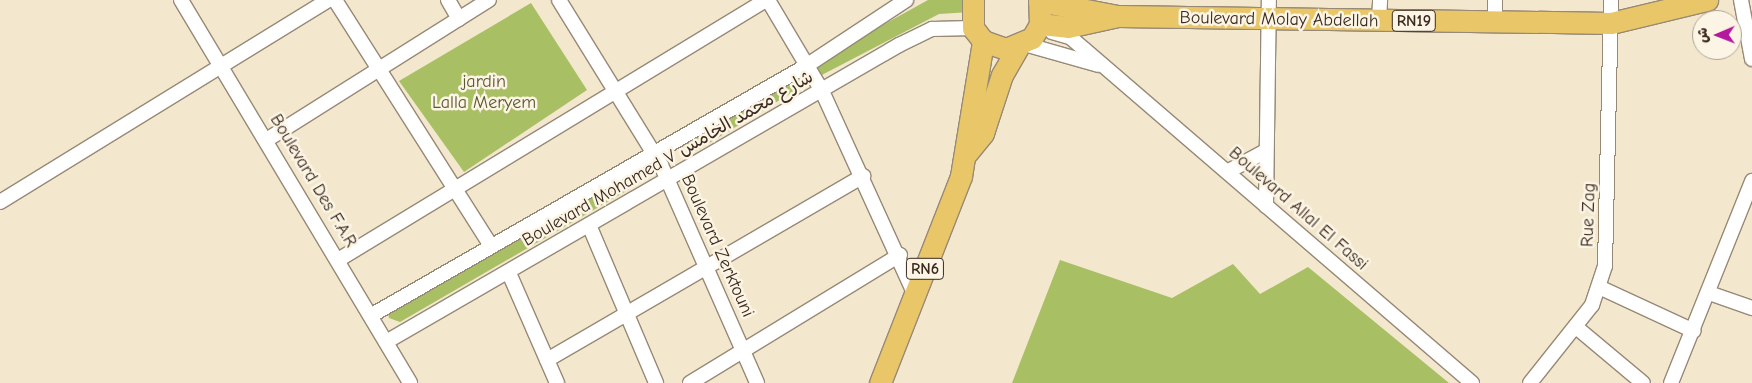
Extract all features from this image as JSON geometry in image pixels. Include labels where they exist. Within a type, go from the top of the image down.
[{"type":"main road","name":"RN6","points":[[880,383],[968,153],[978,35],[974,0]]},
{"type":"main road","points":[[1039,0],[1039,26]]},
{"type":"main road","name":"RN19","points":[[1039,0],[1118,16]]},
{"type":"main road","name":"Boulevard Molay Abdellah","points":[[1118,16],[1269,22],[1379,21],[1495,10],[1611,23],[1707,0]]},
{"type":"main road","name":"RN19","points":[[1039,26],[1068,27],[1118,16]]},
{"type":"main road","name":"RN6","points":[[968,153],[983,133],[1002,74],[1021,46],[1039,26]]},
{"type":"main road","points":[[978,35],[994,47],[1021,46]]},
{"type":"street","name":"Boulevard Des F.A.R","points":[[181,0],[268,139],[410,383]]},
{"type":"street","points":[[0,202],[220,64],[328,0]]},
{"type":"street","points":[[335,0],[381,68],[491,246]]},
{"type":"street","points":[[448,0],[459,19]]},
{"type":"street","points":[[268,139],[489,0]]},
{"type":"street","name":"Boulevard Zerktouni","points":[[559,0],[616,89],[667,179],[709,269],[757,383]]},
{"type":"street","points":[[338,260],[456,190],[616,89],[767,0],[822,91],[900,255],[915,295]]},
{"type":"street","name":"Boulevard Mohamed V شارع محمد الخامس","points":[[372,315],[653,152],[806,66],[905,0]]},
{"type":"street","points":[[1266,206],[1264,152],[1269,0]]},
{"type":"street","points":[[1379,21],[1380,0]]},
{"type":"street","name":"Rue Zag","points":[[1530,383],[1576,327],[1601,288],[1609,238],[1611,0]]},
{"type":"street","points":[[1742,0],[1752,58]]},
{"type":"street","name":"Boulevard Allal El Fassi","points":[[1039,26],[1070,37],[1098,66],[1227,172],[1472,383]]},
{"type":"street","name":"Boulevard Mohamed V شارع محمد الخامس","points":[[386,342],[509,273],[667,179],[922,33],[978,35]]},
{"type":"street","points":[[1021,46],[1098,66]]},
{"type":"street","points":[[1227,172],[1264,152]]},
{"type":"street","points":[[547,360],[709,269],[863,176]]},
{"type":"street","points":[[1671,383],[1694,331],[1752,181]]},
{"type":"street","points":[[589,225],[656,383]]},
{"type":"street","points":[[690,383],[900,255]]},
{"type":"street","points":[[509,273],[557,383]]},
{"type":"street","points":[[1601,288],[1694,331]]},
{"type":"street","points":[[1709,293],[1752,308]]},
{"type":"street","points":[[1576,327],[1643,383]]},
{"type":"green space","points":[[928,0],[977,0],[971,12],[939,14],[816,78],[696,151],[685,148],[684,143],[816,62]]},
{"type":"green space","name":"jardin Lalla Meryem","points":[[531,3],[587,90],[464,172],[399,81]]},
{"type":"green space","points":[[627,174],[632,182],[628,190],[400,322],[389,318],[388,313]]},
{"type":"green space","points":[[1060,260],[1172,298],[1233,264],[1260,294],[1308,267],[1449,383],[1012,383]]}]
